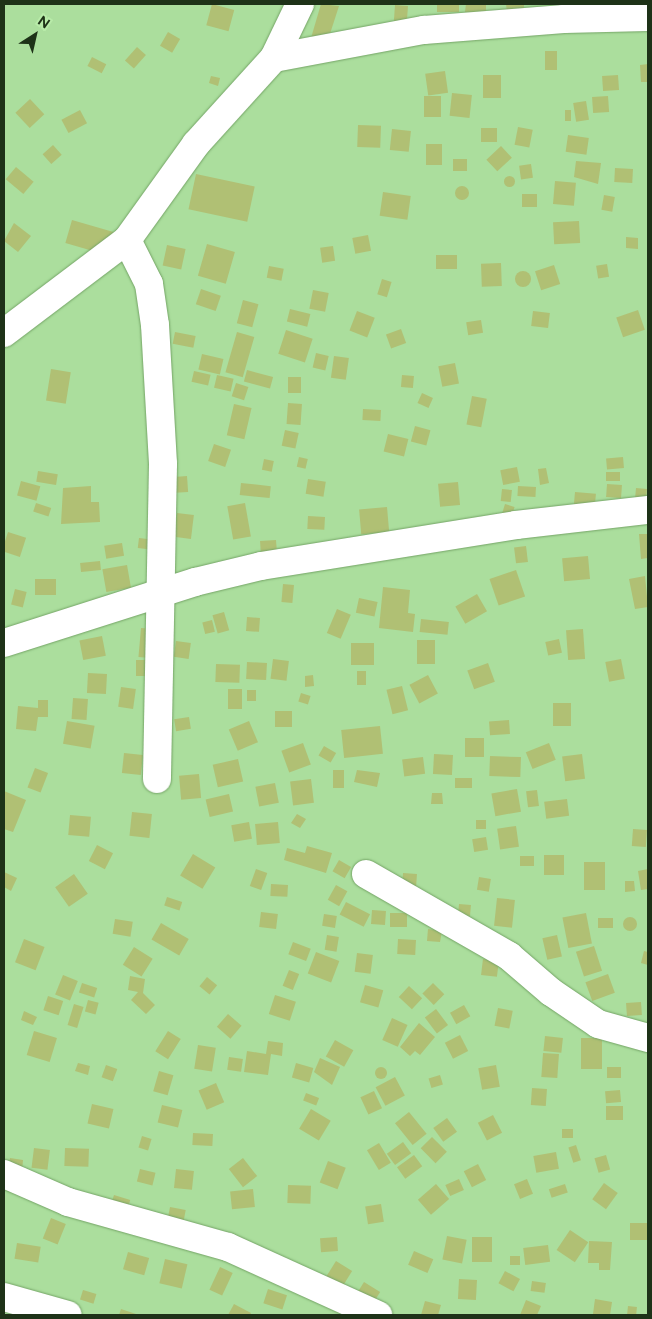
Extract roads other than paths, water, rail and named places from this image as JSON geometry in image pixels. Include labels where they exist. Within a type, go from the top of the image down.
[{"type":"street","points":[[4,334],[127,240],[196,144],[274,58],[300,4]]},
{"type":"street","points":[[274,58],[424,30],[564,19],[648,17]]},
{"type":"street","points":[[127,240],[149,284],[155,325],[163,464],[157,779]]},
{"type":"street","points":[[4,643],[231,572],[310,556],[516,526],[648,510]]},
{"type":"street","points":[[366,874],[509,956],[550,992],[598,1024],[648,1038]]},
{"type":"street","points":[[4,1174],[68,1202],[228,1247],[378,1315]]},
{"type":"street","points":[[4,1297],[68,1315]]}]
